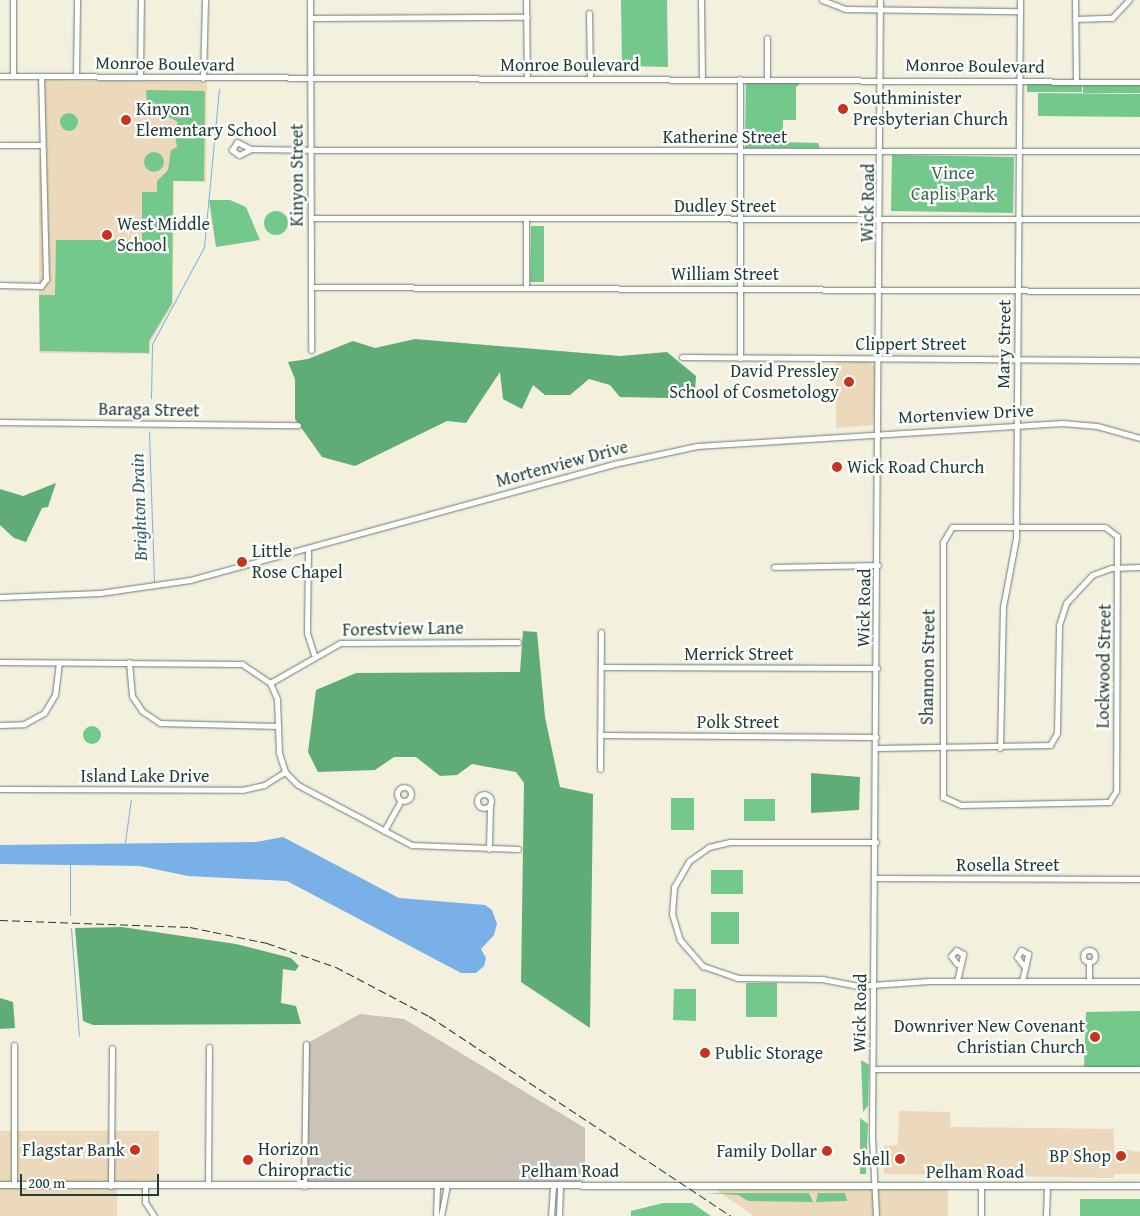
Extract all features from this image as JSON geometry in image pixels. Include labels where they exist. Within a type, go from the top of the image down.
[{"type":"main road","name":"Pelham Road","points":[[0,1185],[1140,1186]]},
{"type":"street","points":[[13,0],[13,76]]},
{"type":"street","points":[[76,76],[77,0]]},
{"type":"street","points":[[140,77],[141,0]]},
{"type":"street","points":[[204,0],[204,78]]},
{"type":"street","name":"Kinyon Street","points":[[310,0],[311,350]]},
{"type":"street","points":[[526,0],[527,79]]},
{"type":"street","points":[[701,0],[702,79]]},
{"type":"street","points":[[822,0],[840,9],[1020,11]]},
{"type":"street","name":"Wick Road","points":[[876,1216],[872,1187],[882,151],[880,0]]},
{"type":"street","name":"Mary Street","points":[[1000,748],[1002,607],[1016,526],[1021,80],[1020,0]]},
{"type":"street","points":[[1075,0],[1076,81]]},
{"type":"street","points":[[1075,19],[1112,18],[1129,0]]},
{"type":"street","points":[[590,12],[590,79]]},
{"type":"street","points":[[310,18],[526,17]]},
{"type":"street","points":[[767,38],[767,79]]},
{"type":"street","name":"Monroe Boulevard","points":[[0,76],[310,79],[882,79],[1140,82]]},
{"type":"street","points":[[0,285],[41,286],[46,279],[46,166],[42,146],[41,76]]},
{"type":"street","points":[[740,79],[740,358]]},
{"type":"street","points":[[0,145],[42,146]]},
{"type":"street","name":"Katherine Street","points":[[251,149],[1140,151]]},
{"type":"street","name":"Dudley Street","points":[[310,218],[740,220],[1019,218],[1140,220]]},
{"type":"street","points":[[526,219],[526,287]]},
{"type":"street","name":"William Street","points":[[311,287],[881,288],[1140,291]]},
{"type":"street","name":"Clippert Street","points":[[682,357],[1140,360]]},
{"type":"street","name":"Baraga Street","points":[[0,422],[298,425]]},
{"type":"street","name":"Mortenview Drive","points":[[0,597],[100,593],[176,583],[667,452],[752,440],[1016,424],[1074,423],[1140,438]]},
{"type":"street","name":"Shannon Street","points":[[946,801],[941,790],[941,748],[946,532],[959,526],[1016,526]]},
{"type":"street","name":"Lockwood Street","points":[[946,801],[1083,805],[1110,801],[1116,791],[1118,567],[1114,532],[1105,527],[1016,526]]},
{"type":"street","points":[[308,549],[306,633],[314,654]]},
{"type":"street","points":[[774,567],[878,565]]},
{"type":"street","points":[[876,748],[1044,748],[1053,743],[1057,733],[1062,610],[1084,580],[1118,567],[1140,567]]},
{"type":"street","points":[[600,632],[600,769]]},
{"type":"street","name":"Forestview Lane","points":[[270,683],[314,654],[350,641],[518,642]]},
{"type":"street","points":[[0,662],[239,663],[270,683],[277,699],[278,726],[285,772],[298,785],[384,831],[424,848],[518,849]]},
{"type":"street","points":[[0,725],[24,724],[44,713],[55,695],[59,662]]},
{"type":"street","points":[[129,662],[132,696],[142,711],[160,723],[278,726]]},
{"type":"street","name":"Merrick Street","points":[[601,667],[877,668]]},
{"type":"street","name":"Polk Street","points":[[600,735],[876,737]]},
{"type":"street","name":"Island Lake Drive","points":[[0,789],[242,790],[264,785],[285,772]]},
{"type":"street","points":[[384,831],[401,800]]},
{"type":"street","points":[[489,848],[490,805]]},
{"type":"street","points":[[876,842],[714,845],[683,869],[672,909],[685,948],[717,974],[875,986],[957,981],[1140,980]]},
{"type":"street","name":"Rosella Street","points":[[876,878],[1140,879]]},
{"type":"street","points":[[957,964],[957,981]]},
{"type":"street","points":[[1088,981],[1089,964]]},
{"type":"street","points":[[1022,981],[1023,965]]},
{"type":"street","points":[[304,1186],[306,1044]]},
{"type":"street","points":[[14,1045],[14,1185]]},
{"type":"street","points":[[111,1186],[112,1048]]},
{"type":"street","points":[[208,1185],[209,1048]]},
{"type":"street","points":[[873,1069],[1140,1069]]},
{"type":"street","points":[[145,1186],[145,1202],[154,1216]]},
{"type":"street","points":[[436,1216],[437,1186]]},
{"type":"street","points":[[441,1216],[447,1186]]},
{"type":"street","points":[[551,1216],[556,1186]]},
{"type":"street","points":[[556,1186],[559,1216]]},
{"type":"street","points":[[981,1186],[981,1216]]},
{"type":"street","points":[[1046,1216],[1047,1186]]},
{"type":"shaded area","name":"West Middle School","points":[[45,80],[207,82],[206,182],[174,181],[173,304],[151,341],[150,354],[39,353],[39,157],[45,157]]},
{"type":"shaded area","points":[[867,361],[875,367],[874,425],[836,428],[836,362]]},
{"type":"shaded area","points":[[360,1014],[404,1019],[585,1128],[585,1180],[556,1187],[304,1186],[306,1044]]},
{"type":"shaded area","points":[[899,1111],[950,1112],[950,1127],[1114,1129],[1114,1158],[1122,1149],[1140,1152],[1140,1174],[1114,1174],[1114,1178],[884,1174],[884,1146],[898,1145]]},
{"type":"shaded area","points":[[0,1131],[159,1131],[159,1185],[117,1186],[117,1216],[0,1216]]},
{"type":"shaded area","points":[[711,1186],[948,1187],[948,1216],[754,1216]]},
{"type":"green space","points":[[621,0],[667,0],[668,67],[622,66]]},
{"type":"green space","points":[[746,83],[801,83],[796,87],[796,120],[783,120],[783,142],[818,143],[820,148],[745,148]]},
{"type":"green space","points":[[1027,83],[1082,84],[1082,92],[1027,92]]},
{"type":"green space","points":[[1083,84],[1140,85],[1140,93],[1083,93]]},
{"type":"green space","points":[[146,90],[205,91],[204,181],[173,181],[172,303],[149,341],[149,353],[40,351],[39,295],[55,295],[56,240],[142,240],[142,192],[157,192],[157,181],[168,170],[171,150],[177,147],[174,129],[178,122],[163,114],[163,106],[147,105]]},
{"type":"green space","points":[[1038,93],[1140,94],[1140,117],[1038,116]]},
{"type":"green space","points":[[65,113],[73,113],[78,118],[76,129],[65,131],[60,126],[60,118]]},
{"type":"green space","points":[[154,152],[161,155],[164,162],[161,169],[154,172],[147,169],[144,162],[147,155]]},
{"type":"green space","name":"Vince Caplis Park","points":[[892,155],[1014,157],[1013,213],[891,211]]},
{"type":"green space","points":[[209,200],[230,200],[246,207],[260,240],[216,247]]},
{"type":"green space","points":[[276,211],[285,214],[288,223],[285,232],[276,235],[267,232],[264,223],[267,214]]},
{"type":"green space","points":[[531,226],[544,226],[544,282],[530,282]]},
{"type":"green space","points":[[415,339],[620,356],[667,352],[696,376],[695,392],[668,398],[620,397],[610,385],[589,379],[570,395],[545,395],[533,385],[522,409],[503,399],[500,372],[466,423],[447,421],[355,466],[322,457],[295,419],[295,379],[288,362],[308,359],[353,341],[375,348]]},
{"type":"green space","points":[[56,483],[48,507],[42,508],[26,542],[14,538],[0,525],[0,489],[23,496]]},
{"type":"green space","points":[[523,631],[537,632],[545,717],[560,787],[593,794],[590,1028],[521,982],[524,783],[516,772],[472,764],[457,775],[440,776],[416,757],[394,757],[375,770],[318,772],[308,752],[316,690],[356,673],[520,672]]},
{"type":"green space","points":[[88,726],[96,726],[101,731],[99,742],[88,744],[83,739],[83,731]]},
{"type":"green space","points":[[811,773],[860,777],[859,810],[811,813]]},
{"type":"green space","points":[[671,798],[694,798],[694,830],[671,830]]},
{"type":"green space","points":[[744,799],[775,799],[775,821],[744,821]]},
{"type":"green space","points":[[711,870],[743,870],[743,894],[711,894]]},
{"type":"green space","points":[[711,912],[739,912],[739,944],[711,944]]},
{"type":"green space","points":[[122,927],[236,944],[291,958],[299,966],[295,971],[283,969],[281,1003],[296,1006],[301,1024],[93,1025],[83,1021],[75,928]]},
{"type":"green space","points":[[746,983],[777,983],[777,1017],[746,1017]]},
{"type":"green space","points":[[674,989],[696,989],[696,1021],[673,1020]]},
{"type":"green space","points":[[0,998],[13,1002],[15,1028],[0,1029]]},
{"type":"green space","points":[[1140,1011],[1140,1067],[1084,1067],[1086,1012]]},
{"type":"green space","points":[[861,1060],[869,1065],[868,1106],[863,1112]]},
{"type":"green space","points":[[860,1118],[868,1124],[866,1174],[860,1174]]},
{"type":"green space","points":[[706,1193],[809,1193],[813,1202],[748,1201],[738,1195]]},
{"type":"green space","points":[[818,1193],[845,1193],[847,1201],[816,1202]]},
{"type":"green space","points":[[1080,1199],[1140,1199],[1140,1216],[1080,1216]]},
{"type":"green space","points":[[663,1203],[692,1203],[711,1216],[631,1216],[631,1211]]},
{"type":"water","points":[[283,837],[399,898],[485,905],[492,910],[497,924],[494,935],[481,949],[486,958],[484,966],[476,973],[461,973],[287,881],[188,876],[140,866],[0,864],[0,845],[256,842]]},
{"type":"waterway","name":"Brighton Drain","points":[[151,398],[152,344],[204,247],[219,89]]},
{"type":"waterway","name":"Brighton Drain","points":[[149,432],[154,582]]},
{"type":"waterway","name":"Brighton Drain","points":[[125,842],[131,799]]},
{"type":"waterway","name":"Brighton Drain","points":[[70,863],[70,915]]},
{"type":"waterway","name":"Brighton Drain","points":[[71,928],[79,1036]]},
{"type":"railway","points":[[0,920],[190,927],[267,943],[336,967],[429,1016],[731,1216]]},
{"type":"place","name":"Southminister Presbyterian Church","points":[[843,109]]},
{"type":"place","name":"Kinyon Elementary School","points":[[126,120]]},
{"type":"place","name":"West Middle School","points":[[107,235]]},
{"type":"place","name":"David Pressley School of Cosmetology","points":[[849,382]]},
{"type":"place","name":"Wick Road Church","points":[[837,467]]},
{"type":"place","name":"Little Rose Chapel","points":[[242,562]]},
{"type":"place","name":"Downriver New Covenant Christian Church","points":[[1095,1037]]},
{"type":"place","name":"Public Storage","points":[[705,1053]]},
{"type":"place","name":"Flagstar Bank","points":[[135,1150]]},
{"type":"place","name":"Family Dollar","points":[[827,1151]]},
{"type":"place","name":"BP Shop","points":[[1121,1156]]},
{"type":"place","name":"Shell","points":[[900,1159]]},
{"type":"place","name":"Horizon Chiropractic","points":[[248,1160]]}]
